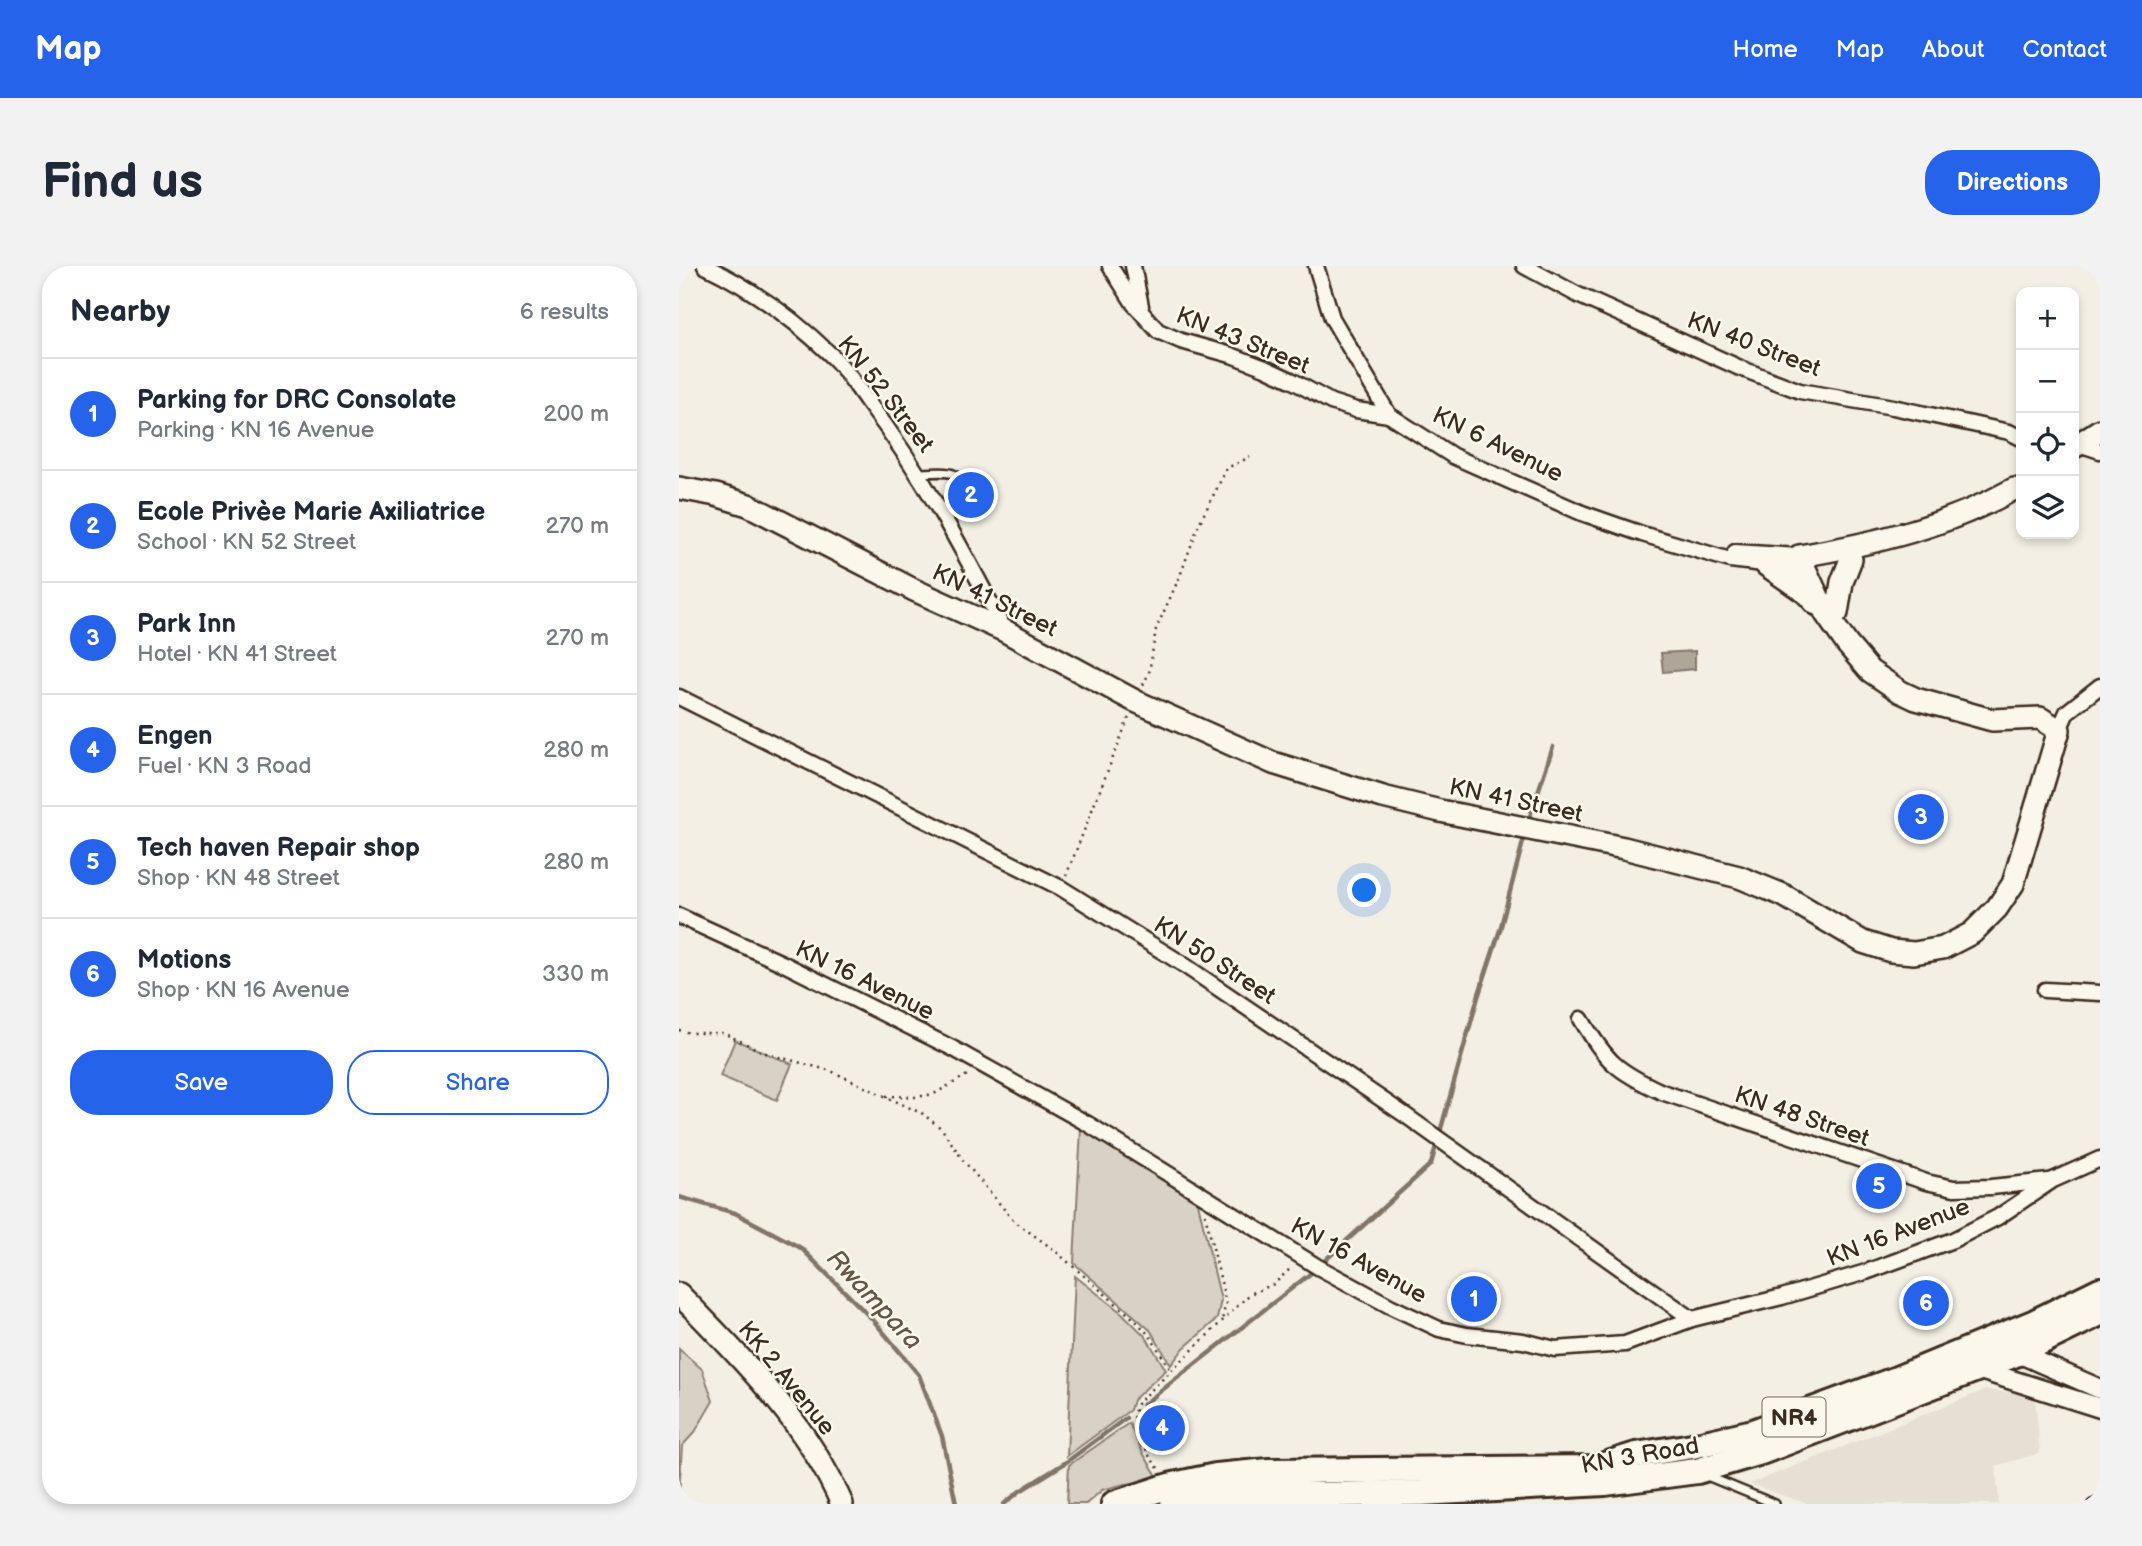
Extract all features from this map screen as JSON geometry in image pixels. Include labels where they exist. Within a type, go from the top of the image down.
[{"type":"highway","name":"KN 3 Road","points":[[1171,1495],[1216,1476],[1269,1471],[1595,1468],[1636,1455],[1753,1432],[2035,1322],[2100,1290]]},
{"type":"highway","name":"KN 3 Road","points":[[1114,1504],[1171,1495],[1273,1492],[1431,1498],[1524,1495],[1697,1471],[1761,1451],[2018,1353],[2100,1313]]},
{"type":"main road","points":[[2079,444],[2100,430]]},
{"type":"main road","name":"KN 6 Avenue","points":[[1808,562],[1926,527],[1989,503],[2016,487]]},
{"type":"main road","name":"KN 41 Street","points":[[679,488],[748,505],[914,590],[1005,631],[1135,701],[1273,762],[1383,797],[1624,848],[1739,877],[1783,895],[1863,942],[1891,951],[1915,953],[1954,944],[1981,925],[1997,908],[2013,884],[2059,730]]},
{"type":"main road","name":"KN 6 Avenue","points":[[1808,562],[1851,559],[1906,546],[1993,513],[2016,488]]},
{"type":"main road","points":[[1831,613],[1851,559]]},
{"type":"main road","points":[[1808,562],[1831,613]]},
{"type":"main road","points":[[1766,565],[1831,613],[1876,664],[1883,680],[1916,699],[1993,720],[2040,718],[2059,730]]},
{"type":"main road","name":"KK 2 Avenue","points":[[679,1294],[774,1395],[822,1462],[842,1504]]},
{"type":"street","name":"KN 52 Street","points":[[705,266],[786,315],[833,357],[919,473],[951,527],[1005,631]]},
{"type":"street","name":"KN 43 Street","points":[[1110,266],[1142,318],[1158,331],[1265,368],[1331,402],[1356,410],[1389,415]]},
{"type":"street","points":[[1133,266],[1142,318]]},
{"type":"street","name":"KN 6 Avenue","points":[[1316,266],[1332,318],[1389,415],[1453,456],[1569,508],[1730,561],[1766,565],[1808,562]]},
{"type":"street","name":"KN 40 Street","points":[[1524,266],[1578,295],[1740,368],[1800,391],[1893,407],[2016,436]]},
{"type":"street","points":[[2079,447],[2100,451]]},
{"type":"street","name":"KN 6 Avenue","points":[[1706,552],[1808,562]]},
{"type":"street","points":[[2059,730],[2067,712],[2096,693]]},
{"type":"street","name":"KN 50 Street","points":[[679,697],[1061,888],[1181,963],[1405,1115],[1692,1320]]},
{"type":"street","name":"KN 16 Avenue","points":[[679,916],[784,964],[952,1048],[1088,1124],[1304,1258],[1390,1306],[1439,1329],[1467,1335],[1523,1341],[1555,1349],[1625,1343],[1692,1320],[1866,1272],[1953,1240],[1998,1217],[2053,1180],[2100,1158]]},
{"type":"street","points":[[2045,990],[2100,993]]},
{"type":"street","name":"KN 48 Street","points":[[1581,1019],[1600,1051],[1631,1078],[1870,1164],[1954,1188],[2053,1180]]},
{"type":"street","points":[[2018,1353],[2100,1389]]},
{"type":"street","points":[[1976,1368],[2100,1408]]},
{"type":"lane","points":[[919,473],[947,472],[958,475],[981,503]]},
{"type":"lane","points":[[1697,1471],[1775,1504]]},
{"type":"lane","points":[[2092,1504],[2100,1502]]},
{"type":"path","points":[[1061,888],[1135,701],[1149,673],[1156,629],[1199,524],[1227,468],[1250,457]]},
{"type":"path","points":[[679,1030],[723,1034],[768,1054],[831,1071],[923,1114],[942,1129],[1014,1221],[1053,1249],[1135,1320],[1150,1336],[1172,1372]]},
{"type":"path","points":[[885,1096],[916,1097],[934,1094],[984,1066]]},
{"type":"path","points":[[1202,1195],[1226,1303],[1222,1320]]},
{"type":"path","points":[[1171,1495],[1148,1454],[1132,1416],[1137,1404],[1250,1294],[1274,1283],[1304,1258]]},
{"type":"shaded area","points":[[1695,651],[1695,669],[1663,672],[1661,653]]},
{"type":"shaded area","points":[[735,1040],[792,1064],[777,1100],[720,1076]]},
{"type":"shaded area","points":[[1081,1128],[1196,1195],[1221,1300],[1217,1319],[1184,1348],[1171,1365],[1150,1330],[1074,1263]]},
{"type":"shaded area","points":[[1075,1276],[1122,1313],[1146,1337],[1166,1370],[1133,1400],[1130,1410],[1067,1456]]},
{"type":"shaded area","points":[[679,1349],[702,1369],[713,1401],[695,1432],[682,1446],[679,1495]]},
{"type":"shaded area","points":[[1985,1390],[2035,1395],[2040,1453],[1996,1466],[1999,1504],[1808,1504],[1750,1484]]},
{"type":"shaded area","points":[[1129,1423],[1160,1481],[1125,1484],[1102,1490],[1086,1504],[1067,1504],[1069,1465]]},
{"type":"waterway","points":[[1528,822],[1553,747]]},
{"type":"waterway","points":[[1321,1264],[1431,1164],[1478,997],[1500,930],[1525,834]]},
{"type":"waterway","name":"Rwampara","points":[[679,1197],[735,1213],[801,1248],[874,1321],[919,1375],[942,1436],[956,1504]]},
{"type":"waterway","points":[[1143,1405],[1315,1270]]},
{"type":"waterway","points":[[1004,1504],[1126,1418]]},
{"type":"place","name":"Ecole Privèe Marie Axiliatrice","points":[[971,495]]},
{"type":"place","name":"Park Inn","points":[[1921,817]]},
{"type":"place","name":"Tech haven Repair shop","points":[[1879,1186]]},
{"type":"place","name":"Parking for DRC Consolate","points":[[1474,1299]]},
{"type":"place","name":"Motions","points":[[1926,1303]]},
{"type":"place","name":"Engen","points":[[1162,1428]]}]
